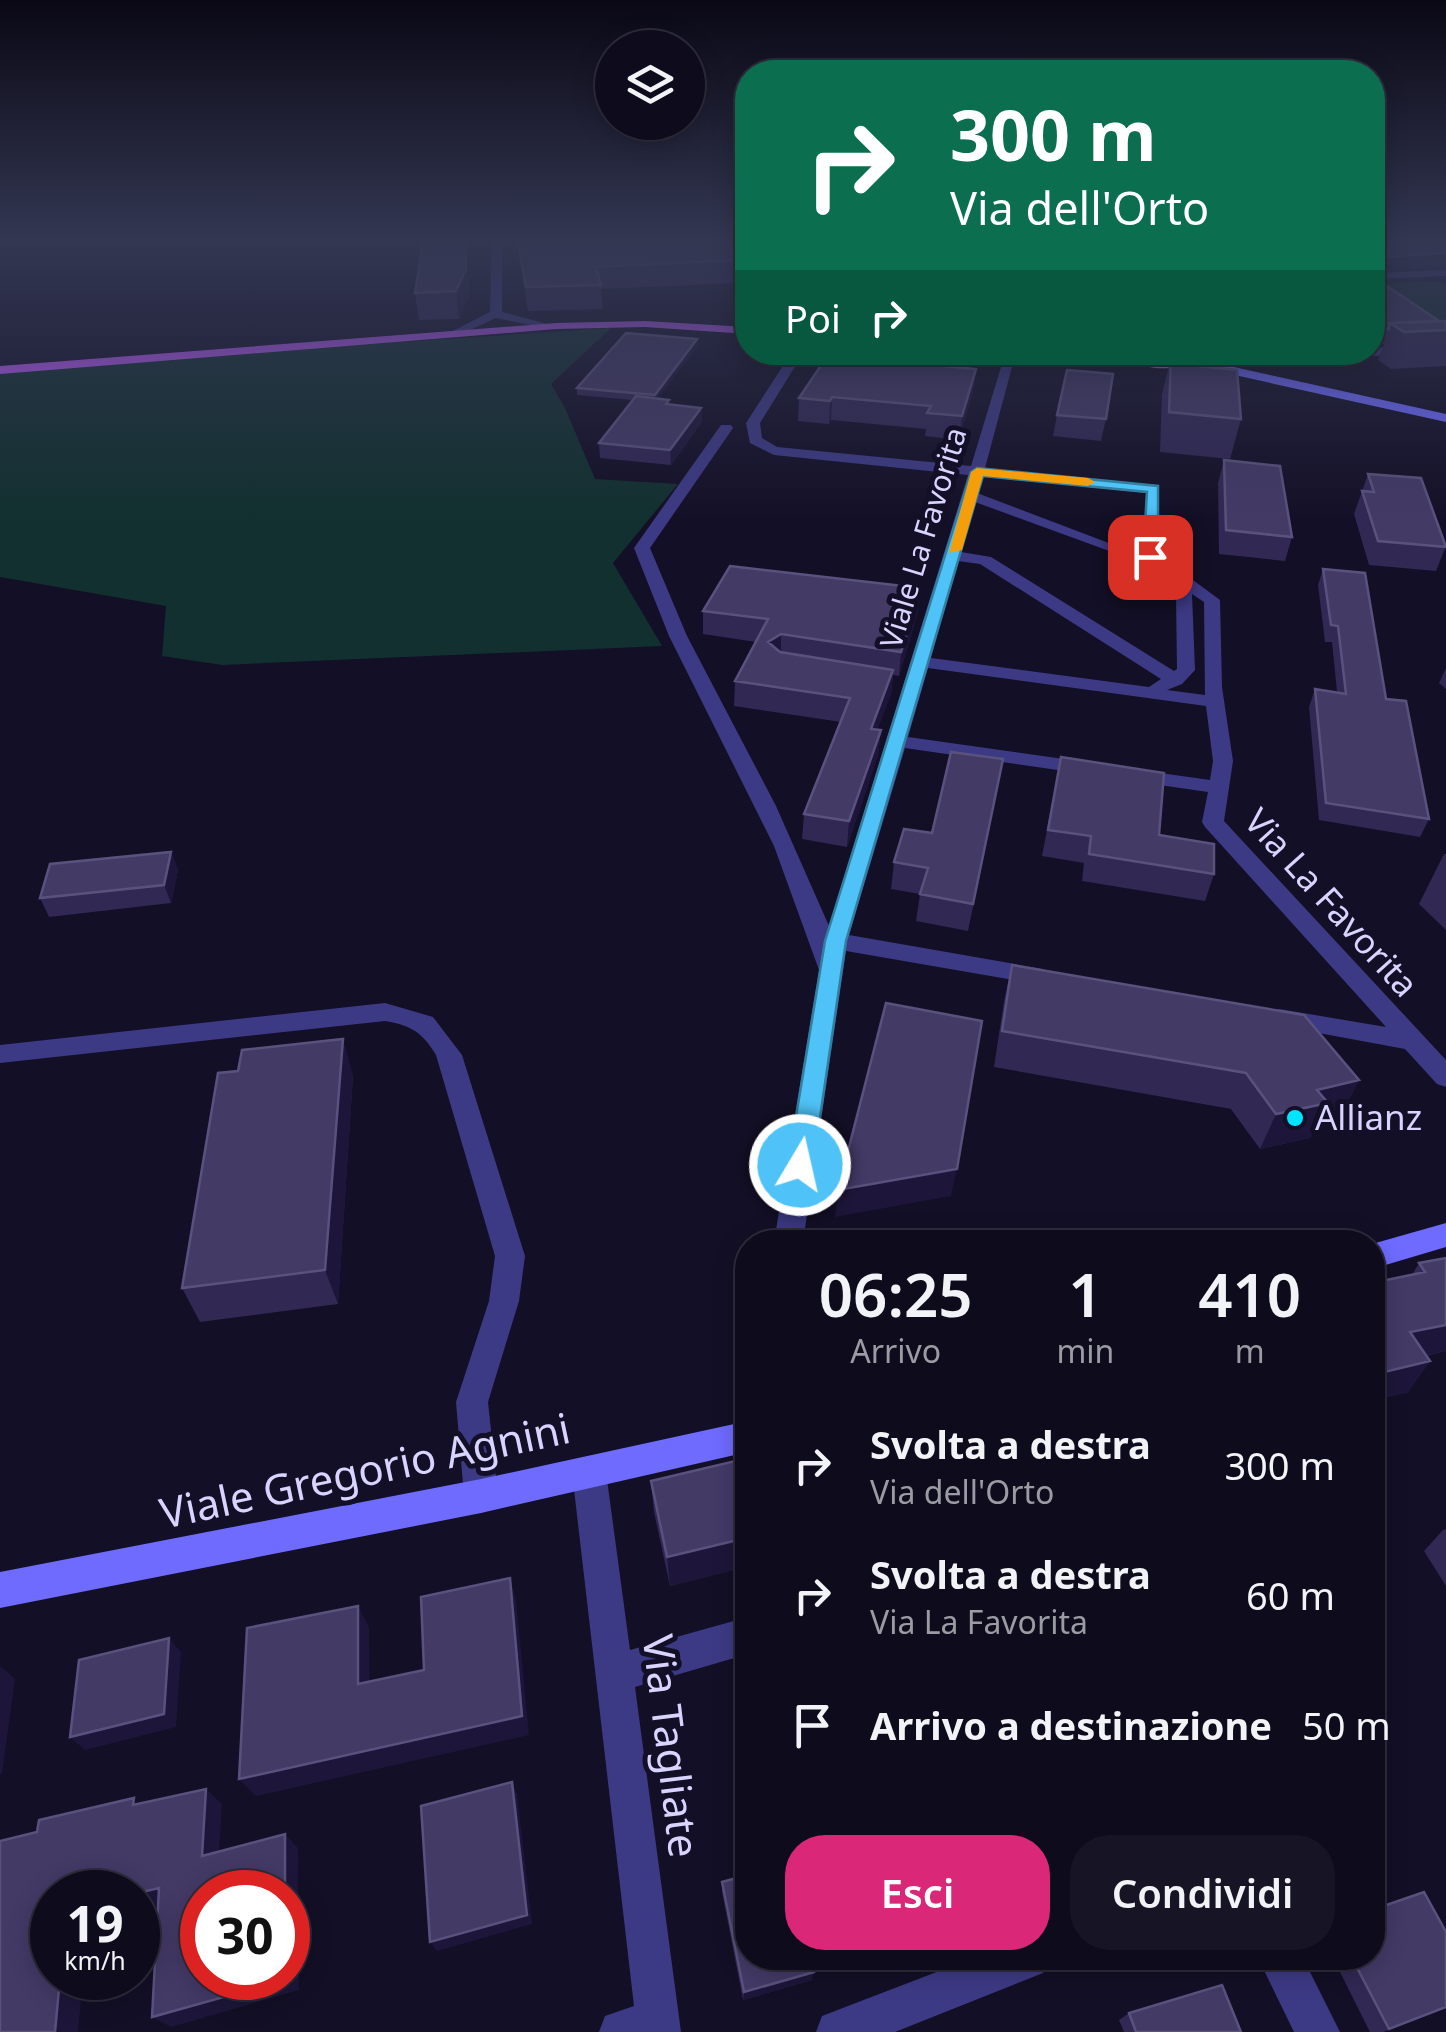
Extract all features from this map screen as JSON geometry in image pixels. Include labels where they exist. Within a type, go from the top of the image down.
[{"type":"main road","points":[[0,370],[467,333]]},
{"type":"main road","points":[[1224,365],[1446,418]]},
{"type":"main road","points":[[1385,1252],[1446,1235]]},
{"type":"main road","name":"Viale Gregorio Agnini","points":[[0,1590],[480,1496],[735,1439]]},
{"type":"street","points":[[1385,352],[1446,350]]},
{"type":"street","points":[[790,365],[753,422],[755,440],[774,451],[977,472]]},
{"type":"street","name":"Viale La Favorita","points":[[790,1230],[836,941],[897,740],[903,686],[921,662],[1007,365]]},
{"type":"street","points":[[726,428],[642,548],[681,644],[734,741],[819,925],[831,970]]},
{"type":"street","name":"Via La Favorita","points":[[977,472],[1154,489],[1150,557],[1212,600],[1223,761],[1213,822],[1446,1077]]},
{"type":"street","points":[[971,496],[1129,553],[1184,592],[1186,670],[1175,680],[1144,692]]},
{"type":"street","points":[[952,555],[985,560],[1175,680]]},
{"type":"street","points":[[921,662],[1216,702]]},
{"type":"street","points":[[897,740],[1218,787]]},
{"type":"street","points":[[836,941],[1066,981]]},
{"type":"street","points":[[0,1054],[385,1012],[414,1016],[432,1026],[449,1055],[510,1256],[504,1300],[472,1402],[480,1496]]},
{"type":"street","points":[[1258,1015],[1412,1042]]},
{"type":"street","name":"Via Tagliate","points":[[588,1472],[614,1674],[646,2028]]},
{"type":"street","points":[[614,1674],[735,1640]]},
{"type":"street","points":[[838,2032],[997,1970]]},
{"type":"street","points":[[1286,1970],[1318,2032]]},
{"type":"green space","points":[[539,333],[606,333],[551,384],[595,479],[678,484],[613,563],[662,646],[222,665],[162,656],[166,606],[0,577],[0,372]]},
{"type":"building","points":[[626,333],[697,339],[655,395],[577,388]]},
{"type":"building","points":[[821,365],[976,369],[962,416],[927,413],[931,406],[799,398]]},
{"type":"building","points":[[1171,365],[1237,370],[1241,419],[1169,412]]},
{"type":"building","points":[[1067,370],[1113,374],[1106,419],[1057,415]]},
{"type":"building","points":[[636,396],[701,408],[670,450],[599,443]]},
{"type":"building","points":[[1224,460],[1280,466],[1292,537],[1226,530]]},
{"type":"building","points":[[1368,474],[1421,478],[1446,547],[1378,541],[1362,491],[1374,492]]},
{"type":"building","points":[[730,566],[921,588],[901,652],[781,634],[768,642],[780,652],[893,670],[871,729],[881,730],[849,821],[804,814],[850,698],[735,681],[768,619],[703,611]]},
{"type":"building","points":[[1323,569],[1365,573],[1386,699],[1406,701],[1429,819],[1326,803],[1315,689],[1346,694],[1338,626],[1331,625]]},
{"type":"building","points":[[951,752],[1003,759],[973,904],[920,894],[928,868],[894,862],[904,829],[932,833]]},
{"type":"building","points":[[1061,757],[1164,773],[1159,835],[1214,844],[1214,874],[1089,854],[1091,836],[1048,830]]},
{"type":"building","points":[[171,852],[164,885],[40,898],[50,864]]},
{"type":"building","points":[[1012,965],[1304,1015],[1359,1080],[1317,1090],[1328,1103],[1276,1114],[1246,1073],[1002,1031]]},
{"type":"building","points":[[886,1003],[982,1021],[957,1169],[838,1190]]},
{"type":"building","points":[[343,1039],[325,1270],[182,1288],[218,1073],[238,1071],[242,1050]]},
{"type":"building","points":[[1446,1258],[1446,1325],[1410,1332],[1430,1361],[1385,1372],[1385,1280],[1425,1272],[1419,1263]]},
{"type":"building","points":[[735,1461],[735,1541],[667,1557],[651,1481]]},
{"type":"building","points":[[510,1578],[522,1716],[239,1779],[247,1628],[358,1606],[358,1684],[424,1670],[421,1597]]},
{"type":"building","points":[[169,1638],[164,1714],[70,1737],[79,1660]]},
{"type":"building","points":[[512,1782],[527,1915],[430,1942],[421,1806]]},
{"type":"building","points":[[206,1789],[202,1856],[285,1834],[285,1870],[180,1870],[180,2000],[213,2000],[152,2017],[153,2000],[160,2000],[160,1870],[30,1870],[30,2000],[58,2000],[55,2032],[0,2032],[0,1841],[37,1832],[39,1820],[134,1798],[133,1805]]},
{"type":"building","points":[[735,1878],[735,1947],[722,1882]]},
{"type":"building","points":[[1424,1892],[1446,1932],[1446,2007],[1389,2029],[1358,1970],[1385,1970],[1385,1906]]},
{"type":"building","points":[[740,1970],[814,1970],[814,1972],[744,1992]]},
{"type":"building","points":[[1222,1985],[1241,2032],[1136,2032],[1129,2013]]},
{"type":"slow traffic","points":[[954,550],[977,472],[1088,482]]},
{"type":"place","name":"Allianz","points":[[1295,1118]]},
{"type":"route","points":[[800,1165],[836,941],[977,472],[1154,489],[1150,557]]}]
